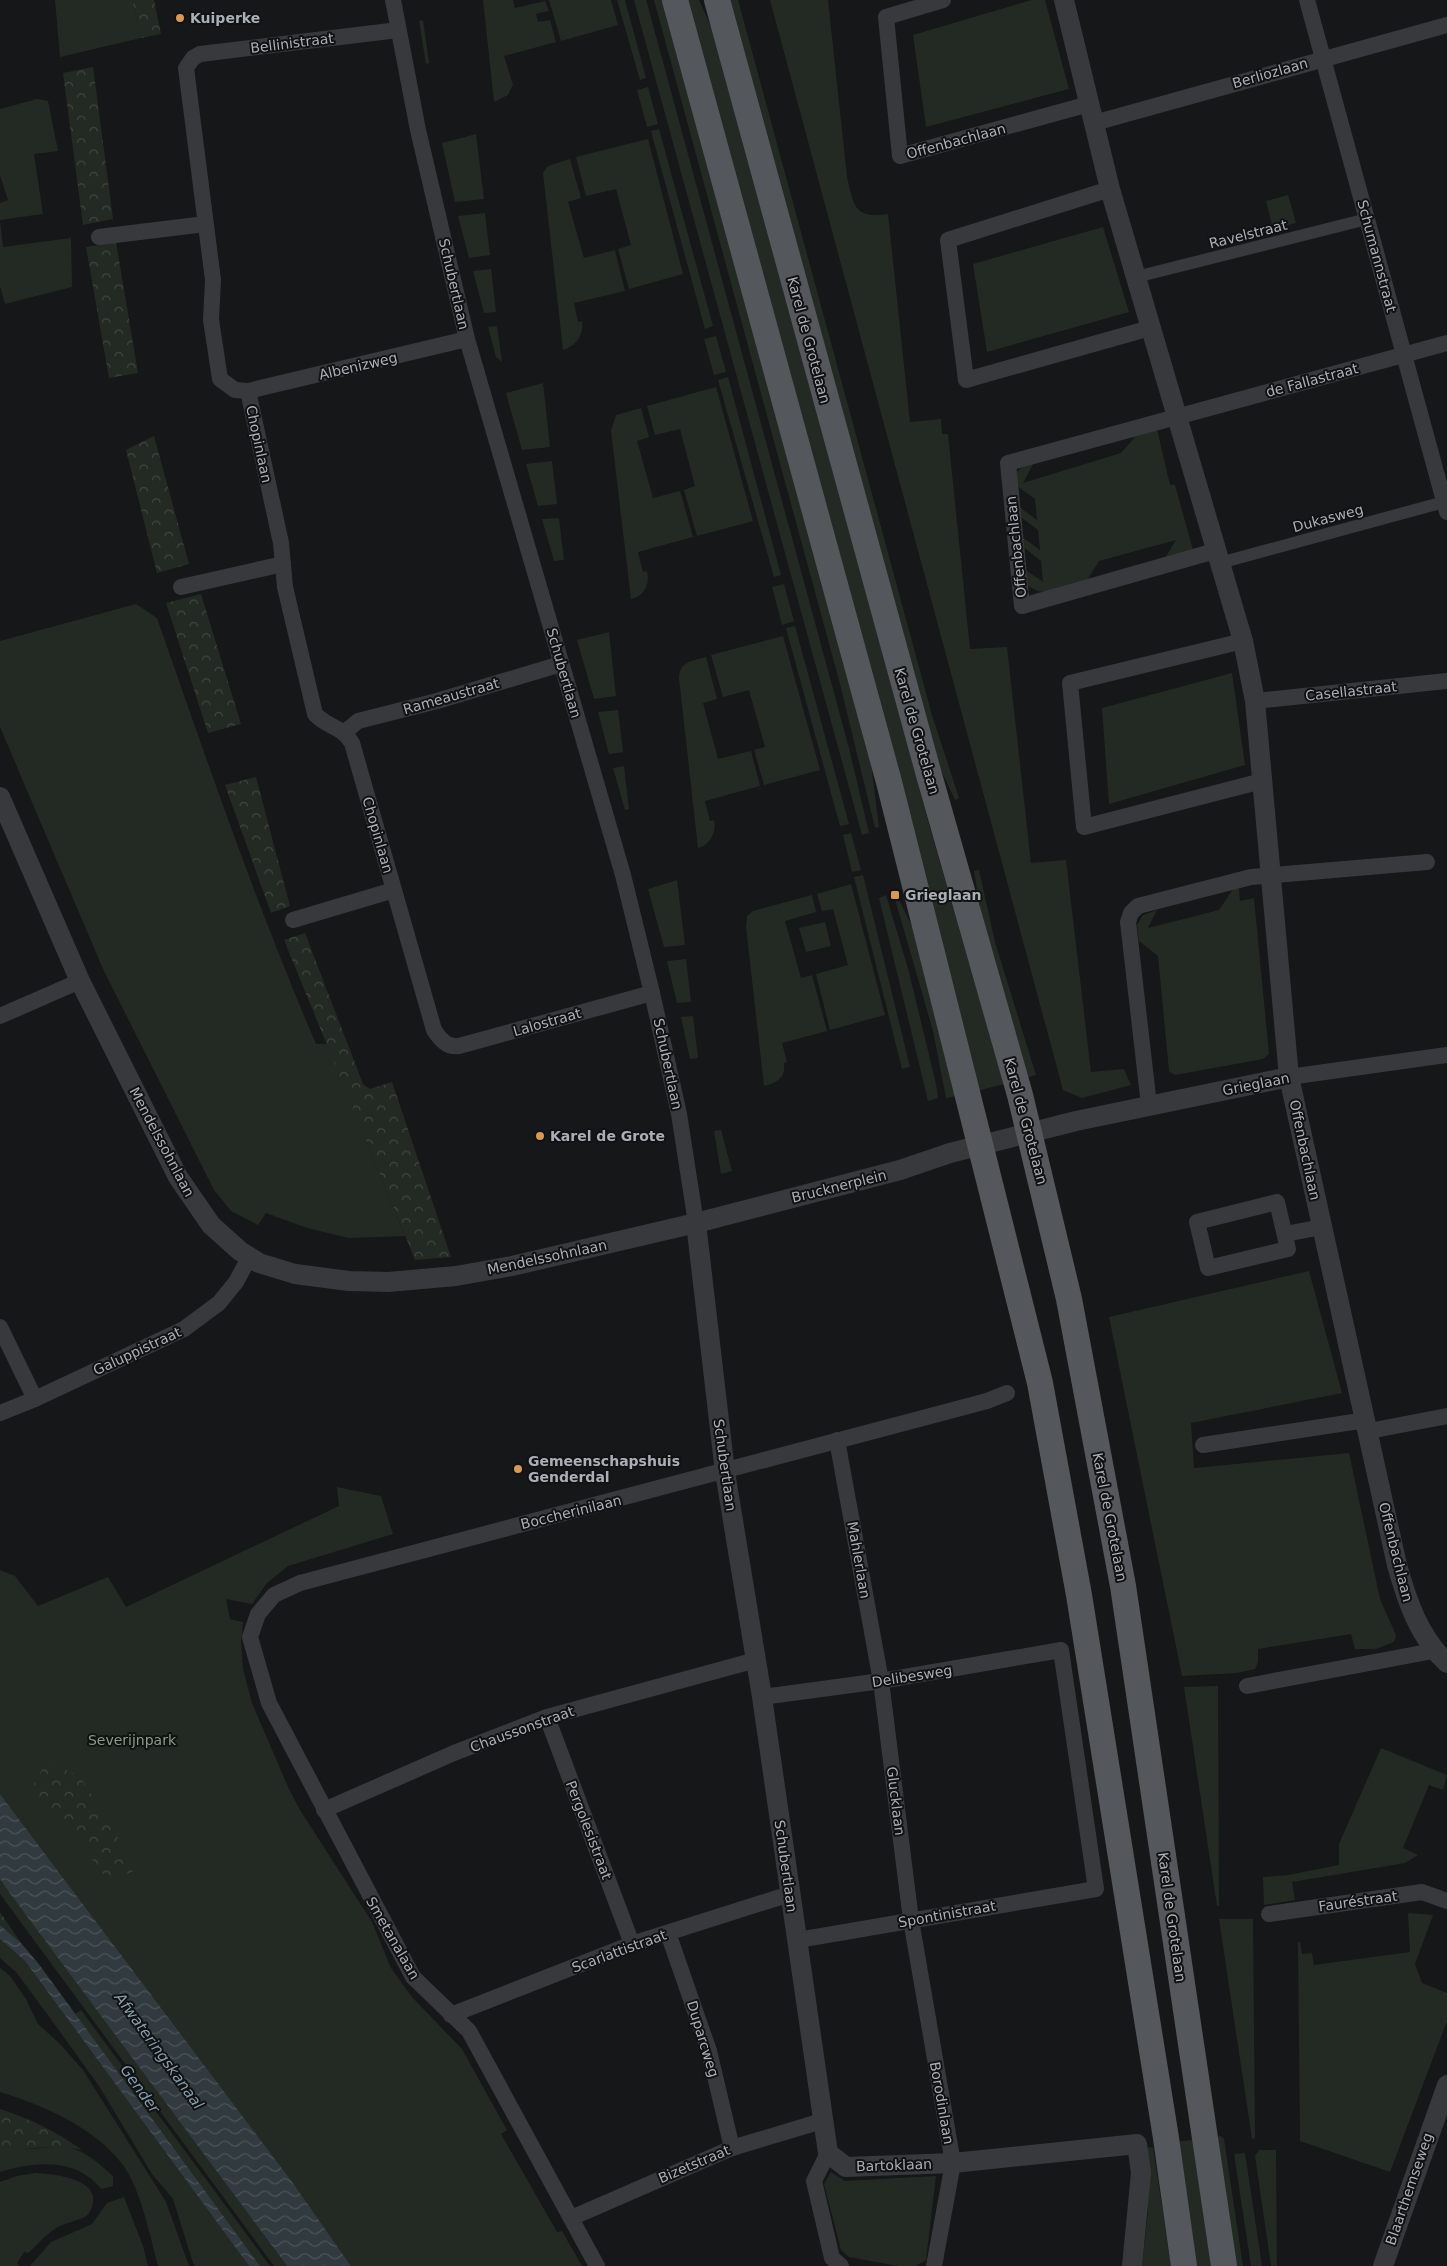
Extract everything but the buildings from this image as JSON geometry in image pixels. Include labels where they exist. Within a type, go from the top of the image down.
[{"type":"main road","points":[[675,0],[889,782],[1040,1382],[1076,1576],[1165,2132],[1184,2266]]},
{"type":"main road","name":"Karel de Grotelaan","points":[[717,0],[918,737],[1030,1133],[1069,1299],[1123,1586],[1224,2266]]},
{"type":"street","name":"Schubertlaan","points":[[393,0],[418,130],[467,339],[560,664],[623,875],[679,1114],[696,1223],[725,1472],[762,1697],[828,2153]]},
{"type":"street","name":"Offenbachlaan","points":[[943,0],[886,17],[900,156],[1091,114]]},
{"type":"street","name":"Offenbachlaan","points":[[1064,0],[1110,189],[1243,641],[1255,701],[1289,1077],[1397,1565],[1409,1607],[1440,1657],[1247,1686]]},
{"type":"street","name":"Schumannstraat","points":[[1307,0],[1446,507]]},
{"type":"street","name":"Berliozlaan","points":[[1091,114],[1323,58],[1447,25]]},
{"type":"street","name":"Bellinistraat","points":[[189,63],[200,54],[398,30]]},
{"type":"street","name":"Chopinlaan","points":[[189,63],[185,74],[213,280],[211,320],[220,379],[236,390],[248,391],[281,543],[285,587],[315,714],[322,722],[345,732],[352,744],[434,1030],[443,1042]]},
{"type":"street","points":[[1110,189],[948,240],[966,380],[1150,328]]},
{"type":"street","name":"Ravelstraat","points":[[1136,277],[1367,219]]},
{"type":"street","points":[[99,237],[205,224]]},
{"type":"street","name":"Albenizweg","points":[[248,391],[467,339]]},
{"type":"street","name":"de Fallastraat","points":[[1176,416],[1447,343]]},
{"type":"street","name":"Offenbachlaan","points":[[1176,416],[1008,463],[1022,606],[1218,557]]},
{"type":"street","name":"Dukasweg","points":[[1218,557],[1446,507]]},
{"type":"street","points":[[181,587],[283,564]]},
{"type":"street","points":[[1243,641],[1070,683],[1084,828],[1262,781]]},
{"type":"street","name":"Rameaustraat","points":[[345,732],[358,721],[437,701],[560,664]]},
{"type":"street","name":"Casellastraat","points":[[1255,701],[1447,681]]},
{"type":"street","name":"Mendelssohnlaan","points":[[2,809],[80,981],[178,1177],[212,1225],[249,1258],[270,1268],[294,1274],[350,1281],[388,1282],[456,1276],[512,1266],[696,1223]]},
{"type":"street","points":[[1149,1105],[1128,922],[1131,913],[1138,906],[1251,877],[1427,862]]},
{"type":"street","name":"Chopinlaan","points":[[293,920],[394,890]]},
{"type":"street","points":[[0,1016],[80,981]]},
{"type":"street","name":"Lalostraat","points":[[443,1042],[449,1046],[459,1046],[652,993]]},
{"type":"street","name":"Grieglaan","points":[[980,1145],[1149,1105],[1289,1077],[1447,1055]]},
{"type":"street","name":"Brucknerplein","points":[[696,1223],[900,1170],[932,1158],[980,1145]]},
{"type":"street","points":[[1277,1202],[1285,1234],[1288,1249],[1208,1268],[1197,1222],[1277,1202]]},
{"type":"street","points":[[1285,1234],[1322,1227]]},
{"type":"street","name":"Galuppistraat","points":[[0,1413],[35,1399],[184,1329],[219,1303],[236,1282],[249,1258]]},
{"type":"street","points":[[0,1327],[35,1399]]},
{"type":"street","name":"Boccherinilaan","points":[[258,1614],[274,1595],[300,1583],[725,1472],[837,1440],[987,1401],[1007,1393]]},
{"type":"street","points":[[1203,1445],[1447,1416]]},
{"type":"street","name":"Mahlerlaan","points":[[837,1440],[881,1681]]},
{"type":"street","name":"Smetanalaan","points":[[258,1614],[250,1637],[269,1703],[324,1810],[413,1976],[469,2032],[597,2266]]},
{"type":"street","name":"Delibesweg","points":[[762,1697],[881,1681],[1061,1650],[1096,1889]]},
{"type":"street","name":"Chaussonstraat","points":[[324,1810],[454,1753],[547,1717],[756,1660]]},
{"type":"street","name":"Glucklaan","points":[[881,1681],[911,1920]]},
{"type":"street","name":"Pergolesistraat","points":[[547,1717],[632,1944]]},
{"type":"street","name":"Spontinistraat","points":[[798,1940],[1096,1889]]},
{"type":"street","name":"Fauréstraat","points":[[1268,1914],[1422,1892],[1447,1901]]},
{"type":"street","name":"Scarlattistraat","points":[[451,2015],[632,1944],[790,1894]]},
{"type":"street","name":"Borodinlaan","points":[[911,1920],[953,2163],[1137,2144],[1141,2173],[1132,2266]]},
{"type":"street","name":"Duparcweg","points":[[668,1933],[709,2051],[732,2148]]},
{"type":"street","name":"Blaarthemseweg","points":[[1383,2266],[1447,2085]]},
{"type":"street","name":"Bizetstraat","points":[[571,2218],[732,2148],[822,2121]]},
{"type":"street","points":[[828,2153],[814,2181],[832,2258],[841,2266]]},
{"type":"street","name":"Bartoklaan","points":[[828,2153],[846,2167],[953,2163],[934,2266]]},
{"type":"green space","points":[[55,0],[132,0],[141,38],[60,57]]},
{"type":"green space","points":[[132,0],[154,0],[161,34],[141,38]]},
{"type":"green space","points":[[483,0],[513,0],[515,8],[545,1],[549,11],[536,14],[538,22],[550,20],[556,42],[504,56],[513,85],[508,95],[494,102]]},
{"type":"green space","points":[[549,0],[611,0],[618,25],[561,41]]},
{"type":"green space","points":[[617,0],[625,0],[646,78],[640,80]]},
{"type":"green space","points":[[634,0],[646,0],[647,3],[849,748],[869,833],[862,835]]},
{"type":"green space","points":[[654,0],[663,0],[870,756],[879,827],[875,828],[840,684]]},
{"type":"green space","points":[[686,0],[699,0],[716,38],[928,821],[1004,1084],[977,1091]]},
{"type":"green space","points":[[729,0],[738,0],[932,715],[959,798],[955,800],[933,753]]},
{"type":"green space","points":[[770,0],[828,0],[847,177],[852,196],[857,208],[862,212],[877,215],[888,214],[910,422],[941,419],[942,434],[948,434],[970,649],[1007,647],[1031,863],[1066,860],[1091,1072],[1124,1069],[1131,1085],[1082,1098],[1063,1090]]},
{"type":"green space","points":[[1032,0],[1045,0],[1069,89],[926,127],[913,35]]},
{"type":"green space","points":[[423,20],[429,63],[426,64],[419,21]]},
{"type":"green space","points":[[93,67],[113,219],[83,225],[63,73]]},
{"type":"green space","points":[[648,87],[658,124],[647,127],[637,90]]},
{"type":"green space","points":[[37,99],[48,101],[58,151],[34,154],[43,214],[0,220],[0,203],[8,200],[0,175],[0,109]]},
{"type":"green space","points":[[659,129],[713,326],[705,329],[651,131]]},
{"type":"green space","points":[[476,134],[484,199],[455,202],[442,143]]},
{"type":"green space","points":[[648,139],[683,274],[629,289],[618,249],[631,245],[616,189],[586,196],[576,157]]},
{"type":"green space","points":[[570,159],[581,198],[568,202],[584,258],[615,250],[625,291],[574,303],[578,322],[582,321],[582,331],[572,346],[563,350],[543,173],[548,166]]},
{"type":"green space","points":[[1288,195],[1296,223],[1273,229],[1266,201]]},
{"type":"green space","points":[[485,213],[490,255],[469,258],[458,216]]},
{"type":"green space","points":[[0,220],[3,247],[71,238],[72,287],[5,304],[0,286]]},
{"type":"green space","points":[[1103,227],[1129,312],[987,352],[973,264]]},
{"type":"green space","points":[[116,242],[138,373],[109,378],[86,247]]},
{"type":"green space","points":[[491,269],[496,312],[484,313],[473,271]]},
{"type":"green space","points":[[497,326],[502,361],[496,357],[488,327]]},
{"type":"green space","points":[[716,336],[726,372],[714,375],[704,339]]},
{"type":"green space","points":[[728,377],[781,575],[774,577],[718,380]]},
{"type":"green space","points":[[543,383],[550,447],[522,450],[506,393]]},
{"type":"green space","points":[[716,387],[753,521],[697,536],[684,490],[695,486],[680,429],[655,435],[647,406]]},
{"type":"green space","points":[[641,408],[649,437],[637,441],[653,498],[680,491],[693,537],[638,552],[643,572],[647,571],[648,580],[643,592],[631,599],[611,431],[616,415]]},
{"type":"green space","points":[[1157,429],[1170,485],[1175,485],[1193,550],[1164,560],[1176,540],[1099,561],[1086,582],[1064,589],[1042,592],[1028,586],[1026,570],[1043,582],[1041,561],[1022,546],[1022,537],[1040,550],[1038,530],[1018,515],[1018,506],[1037,520],[1035,499],[1013,483],[1017,472],[1025,466],[1033,464],[1023,483],[1121,453],[1135,437]]},
{"type":"green space","points":[[154,436],[189,564],[157,573],[126,450]]},
{"type":"green space","points":[[552,461],[557,504],[538,506],[526,464]]},
{"type":"green space","points":[[559,518],[564,560],[554,561],[542,519]]},
{"type":"green space","points":[[784,584],[794,621],[782,625],[772,587]]},
{"type":"green space","points":[[201,594],[241,724],[208,733],[166,603]]},
{"type":"green space","points":[[136,604],[157,618],[233,832],[294,991],[316,1044],[327,1044],[405,1236],[349,1238],[307,1228],[266,1213],[258,1225],[231,1211],[214,1190],[103,969],[0,727],[0,641]]},
{"type":"green space","points":[[795,626],[849,824],[840,826],[786,628]]},
{"type":"green space","points":[[609,632],[616,696],[594,699],[577,640]]},
{"type":"green space","points":[[783,636],[820,770],[764,785],[754,750],[765,747],[749,690],[723,697],[711,655]]},
{"type":"green space","points":[[706,657],[717,699],[703,703],[718,759],[751,751],[760,786],[705,801],[710,821],[714,820],[715,825],[712,837],[706,844],[698,848],[679,678],[684,665]]},
{"type":"green space","points":[[1232,673],[1245,765],[1109,804],[1102,708]]},
{"type":"green space","points":[[618,710],[623,752],[609,754],[598,712]]},
{"type":"green space","points":[[624,766],[629,809],[625,810],[613,768]]},
{"type":"green space","points":[[256,777],[290,906],[271,913],[225,785]]},
{"type":"green space","points":[[851,833],[861,870],[852,872],[843,835]]},
{"type":"green space","points":[[979,870],[995,942],[1036,1075],[1025,1078],[986,943],[974,871]]},
{"type":"green space","points":[[863,875],[910,1067],[902,1069],[854,877]]},
{"type":"green space","points":[[677,880],[685,945],[664,947],[648,889]]},
{"type":"green space","points":[[851,884],[885,1015],[830,1030],[816,974],[848,965],[833,909],[822,911],[817,894]]},
{"type":"green space","points":[[1239,888],[1240,901],[1254,898],[1269,1054],[1263,1059],[1175,1075],[1169,1071],[1158,956],[1139,941],[1137,925],[1143,915],[1157,910],[1148,928],[1219,910],[1233,889]]},
{"type":"green space","points":[[812,895],[816,912],[785,921],[801,978],[812,975],[827,1031],[782,1043],[787,1062],[784,1063],[784,1072],[780,1079],[764,1086],[746,927],[747,916],[753,911]]},
{"type":"green space","points":[[886,895],[909,972],[936,1084],[938,1098],[928,1101],[879,898]]},
{"type":"green space","points":[[898,898],[918,938],[957,1096],[946,1098],[933,1031],[895,899]]},
{"type":"green space","points":[[825,922],[831,946],[806,952],[799,928]]},
{"type":"green space","points":[[305,933],[363,1084],[370,1089],[392,1082],[451,1257],[415,1260],[284,940]]},
{"type":"green space","points":[[686,959],[691,1002],[677,1003],[667,961]]},
{"type":"green space","points":[[693,1016],[698,1058],[690,1059],[681,1017]]},
{"type":"green space","points":[[721,1130],[732,1171],[721,1174],[714,1131]]},
{"type":"green space","points":[[1309,1271],[1342,1393],[1191,1423],[1194,1468],[1349,1453],[1380,1599],[1396,1635],[1394,1642],[1376,1649],[1355,1649],[1351,1634],[1258,1649],[1258,1662],[1255,1669],[1237,1673],[1182,1676],[1109,1317]]},
{"type":"green space","name":"Severijnpark","points":[[337,1487],[381,1496],[393,1534],[288,1566],[267,1583],[252,1604],[226,1599],[230,1619],[243,1622],[241,1642],[243,1669],[252,1703],[288,1787],[300,1810],[372,1922],[391,1968],[412,1997],[462,2049],[507,2130],[501,2134],[557,2232],[562,2231],[582,2266],[351,2266],[293,2183],[0,1794],[0,1570],[15,1576],[38,1606],[108,1577],[126,1607],[339,1506]]},
{"type":"green space","points":[[1218,1686],[1219,1906],[1217,1906],[1184,1687]]},
{"type":"green space","points":[[1381,1748],[1447,1775],[1443,1790],[1429,1785],[1403,1848],[1418,1855],[1405,1863],[1292,1882],[1295,1900],[1264,1905],[1263,1877],[1288,1875],[1339,1865],[1339,1844]]},
{"type":"green space","points":[[48,1760],[81,1778],[137,1869],[110,1883],[63,1820],[27,1795]]},
{"type":"green space","points":[[0,1879],[287,2266],[274,2266],[0,1894]]},
{"type":"green space","points":[[0,1912],[21,1943],[0,1925]]},
{"type":"green space","points":[[1408,1913],[1433,1915],[1415,1964],[1422,1983],[1447,1993],[1447,2021],[1390,2172],[1300,2141],[1298,1942],[1300,1942],[1302,1954],[1312,1953],[1314,1965],[1410,1952]]},
{"type":"green space","points":[[1219,1919],[1253,1919],[1255,2138],[1252,2139]]},
{"type":"green space","points":[[0,1939],[25,1961],[249,2266],[194,2266],[173,2199],[152,2174],[99,2086],[16,1972],[0,1958]]},
{"type":"green space","points":[[0,1968],[10,1976],[26,1999],[38,2024],[60,2044],[83,2070],[166,2202],[189,2266],[158,2266],[135,2187],[123,2165],[98,2140],[51,2111],[0,2092]]},
{"type":"green space","points":[[81,2010],[270,2266],[260,2266],[75,2014]]},
{"type":"green space","points":[[0,2109],[42,2126],[82,2150],[41,2147],[20,2150],[0,2156]]},
{"type":"green space","points":[[1221,2136],[1224,2139],[1243,2266],[1234,2266],[1215,2137]]},
{"type":"green space","points":[[1193,2141],[1211,2266],[1193,2266],[1175,2142]]},
{"type":"green space","points":[[65,2146],[85,2154],[113,2176],[113,2186],[102,2189],[77,2170],[56,2165],[33,2165],[0,2172],[0,2156],[18,2150]]},
{"type":"green space","points":[[1153,2147],[1171,2266],[1142,2266],[1148,2212],[1146,2148]]},
{"type":"green space","points":[[1259,2150],[1276,2150],[1277,2266],[1271,2266],[1255,2156]]},
{"type":"green space","points":[[1245,2153],[1262,2266],[1251,2266],[1234,2154]]},
{"type":"green space","points":[[831,2172],[845,2181],[936,2176],[926,2260],[916,2266],[898,2266],[849,2257],[841,2250],[824,2184]]},
{"type":"green space","points":[[35,2173],[62,2176],[81,2183],[93,2195],[91,2209],[86,2216],[55,2229],[28,2253],[24,2252],[17,2263],[19,2266],[0,2266],[0,2182],[17,2176]]},
{"type":"green space","points":[[124,2197],[143,2246],[148,2266],[30,2266],[51,2242],[92,2224],[107,2203]]},
{"type":"water","name":"Afwateringskanaal","points":[[0,1794],[293,2183],[351,2266],[287,2266],[0,1879]]},
{"type":"water","points":[[0,1925],[21,1943],[38,1963],[260,2266],[249,2266],[25,1961],[0,1939]]},
{"type":"place","name":"Kuiperke","points":[[180,18]]},
{"type":"place","name":"Grieglaan","points":[[895,895]]},
{"type":"place","name":"Karel de Grote","points":[[540,1136]]},
{"type":"place","name":"Gemeenschapshuis Genderdal","points":[[518,1469]]},
{"type":"water label","name":"Gender","points":[[140,2089]]}]
